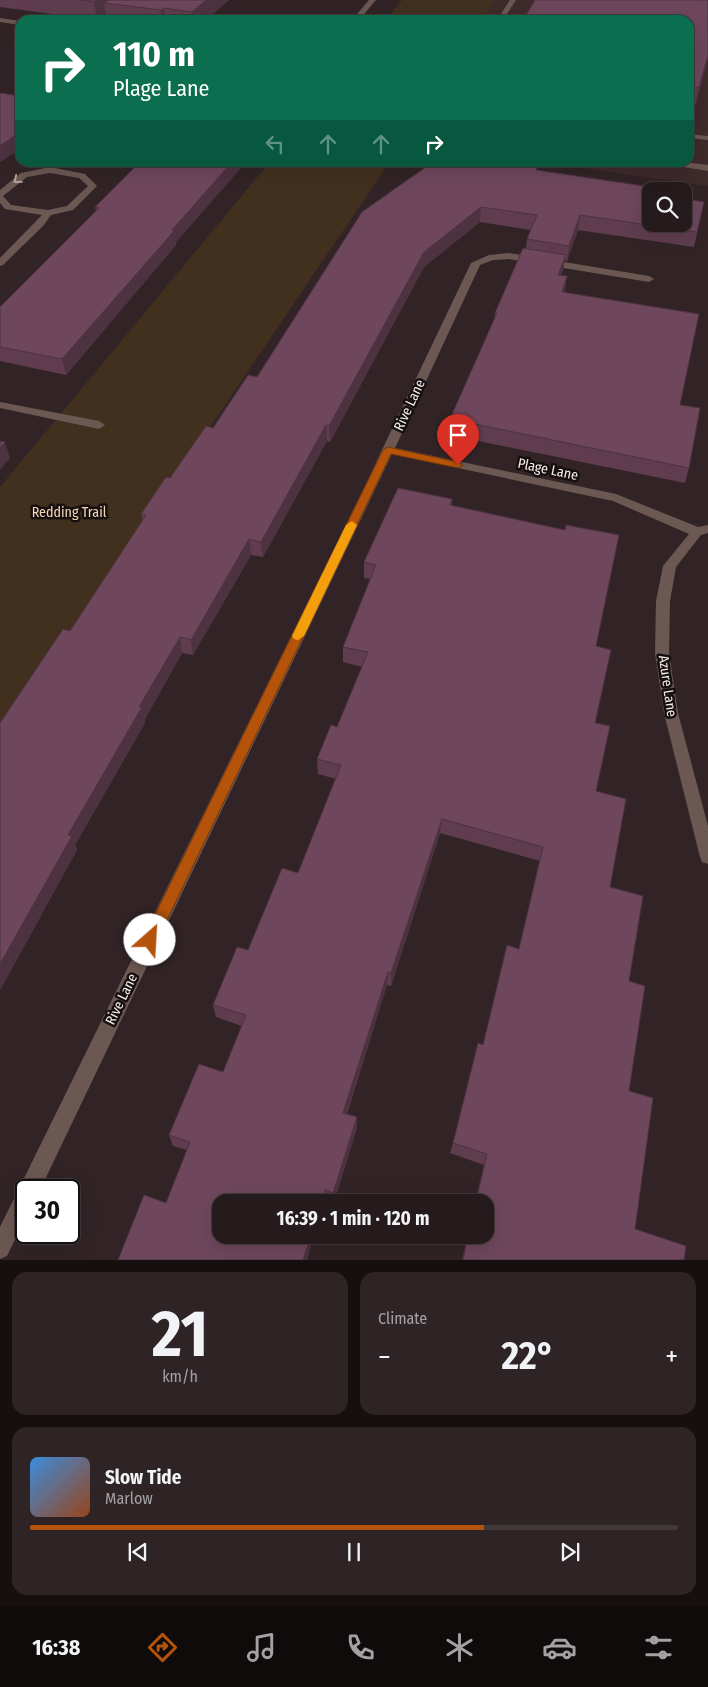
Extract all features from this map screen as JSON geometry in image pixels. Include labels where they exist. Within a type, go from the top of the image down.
[{"type":"street","points":[[109,15],[129,0]]},
{"type":"street","points":[[360,15],[373,0]]},
{"type":"street","points":[[503,15],[513,0]]},
{"type":"street","points":[[694,137],[708,138]]},
{"type":"street","points":[[694,166],[708,168]]},
{"type":"street","points":[[50,170],[82,176],[93,186],[70,208],[48,213],[8,206],[0,196],[24,174],[50,170]]},
{"type":"street","points":[[0,263],[40,224],[48,213]]},
{"type":"street","name":"Rive Lane","points":[[33,1179],[388,450],[476,263],[492,257],[509,256],[649,279]]},
{"type":"street","points":[[0,405],[99,425]]},
{"type":"street","name":"Plage Lane","points":[[388,450],[616,498],[703,530]]},
{"type":"street","name":"Azure Lane","points":[[703,530],[670,566],[663,601],[662,653],[671,713],[708,857]]},
{"type":"street","points":[[0,1249],[15,1218]]},
{"type":"lane","points":[[0,20],[15,22]]},
{"type":"shaded area","points":[[495,0],[708,0],[708,186],[692,184],[692,182],[680,182],[574,167],[694,167],[694,15],[485,15]]},
{"type":"green space","points":[[402,0],[495,0],[485,15],[390,15]]},
{"type":"green space","name":"Redding Trail","points":[[266,167],[386,167],[0,737],[0,487]]},
{"type":"building","points":[[80,0],[97,0],[94,2]]},
{"type":"building","points":[[109,0],[206,0],[192,12],[104,3]]},
{"type":"building","points":[[535,0],[708,0],[708,55],[699,88],[694,88],[694,15],[526,15]]},
{"type":"building","points":[[0,93],[15,95],[15,135],[0,146]]},
{"type":"building","points":[[135,167],[228,167],[62,359],[0,347],[0,307],[99,208],[95,207]]},
{"type":"building","points":[[426,167],[528,167],[537,168],[536,170],[642,186],[642,224],[580,215],[569,246],[527,239],[537,215],[481,207],[424,252],[329,426],[326,425],[261,542],[249,539],[191,640],[180,637],[68,835],[72,836],[0,964],[0,723],[63,629],[70,631],[146,515],[141,514],[166,477],[170,478],[206,426],[213,428],[248,375],[257,377],[362,212]]},
{"type":"building","points":[[692,200],[704,202],[697,232],[692,231]]},
{"type":"building","points":[[523,248],[566,255],[558,275],[567,276],[562,292],[699,314],[680,405],[700,408],[689,468],[450,419],[497,313],[495,313]]},
{"type":"building","points":[[0,441],[5,442],[0,449]]},
{"type":"building","points":[[398,488],[452,499],[450,505],[565,530],[566,525],[619,535],[596,646],[611,650],[595,723],[610,726],[596,791],[626,799],[610,887],[643,896],[629,981],[645,986],[629,1091],[653,1098],[635,1229],[686,1246],[684,1260],[463,1260],[466,1244],[494,1244],[494,1194],[478,1194],[487,1154],[453,1143],[478,1043],[483,1045],[507,945],[519,949],[543,847],[442,819],[391,973],[388,972],[343,1113],[357,1117],[333,1193],[325,1190],[324,1194],[212,1194],[212,1244],[308,1244],[303,1260],[118,1260],[144,1195],[166,1203],[190,1142],[169,1135],[199,1064],[223,1072],[246,1015],[213,1005],[237,947],[248,950],[282,868],[298,873],[341,765],[317,759],[331,725],[337,727],[368,652],[343,647],[376,565],[364,562]]},
{"type":"slow traffic","points":[[298,636],[352,525]]},
{"type":"route","points":[[150,940],[388,450],[458,465]]}]
